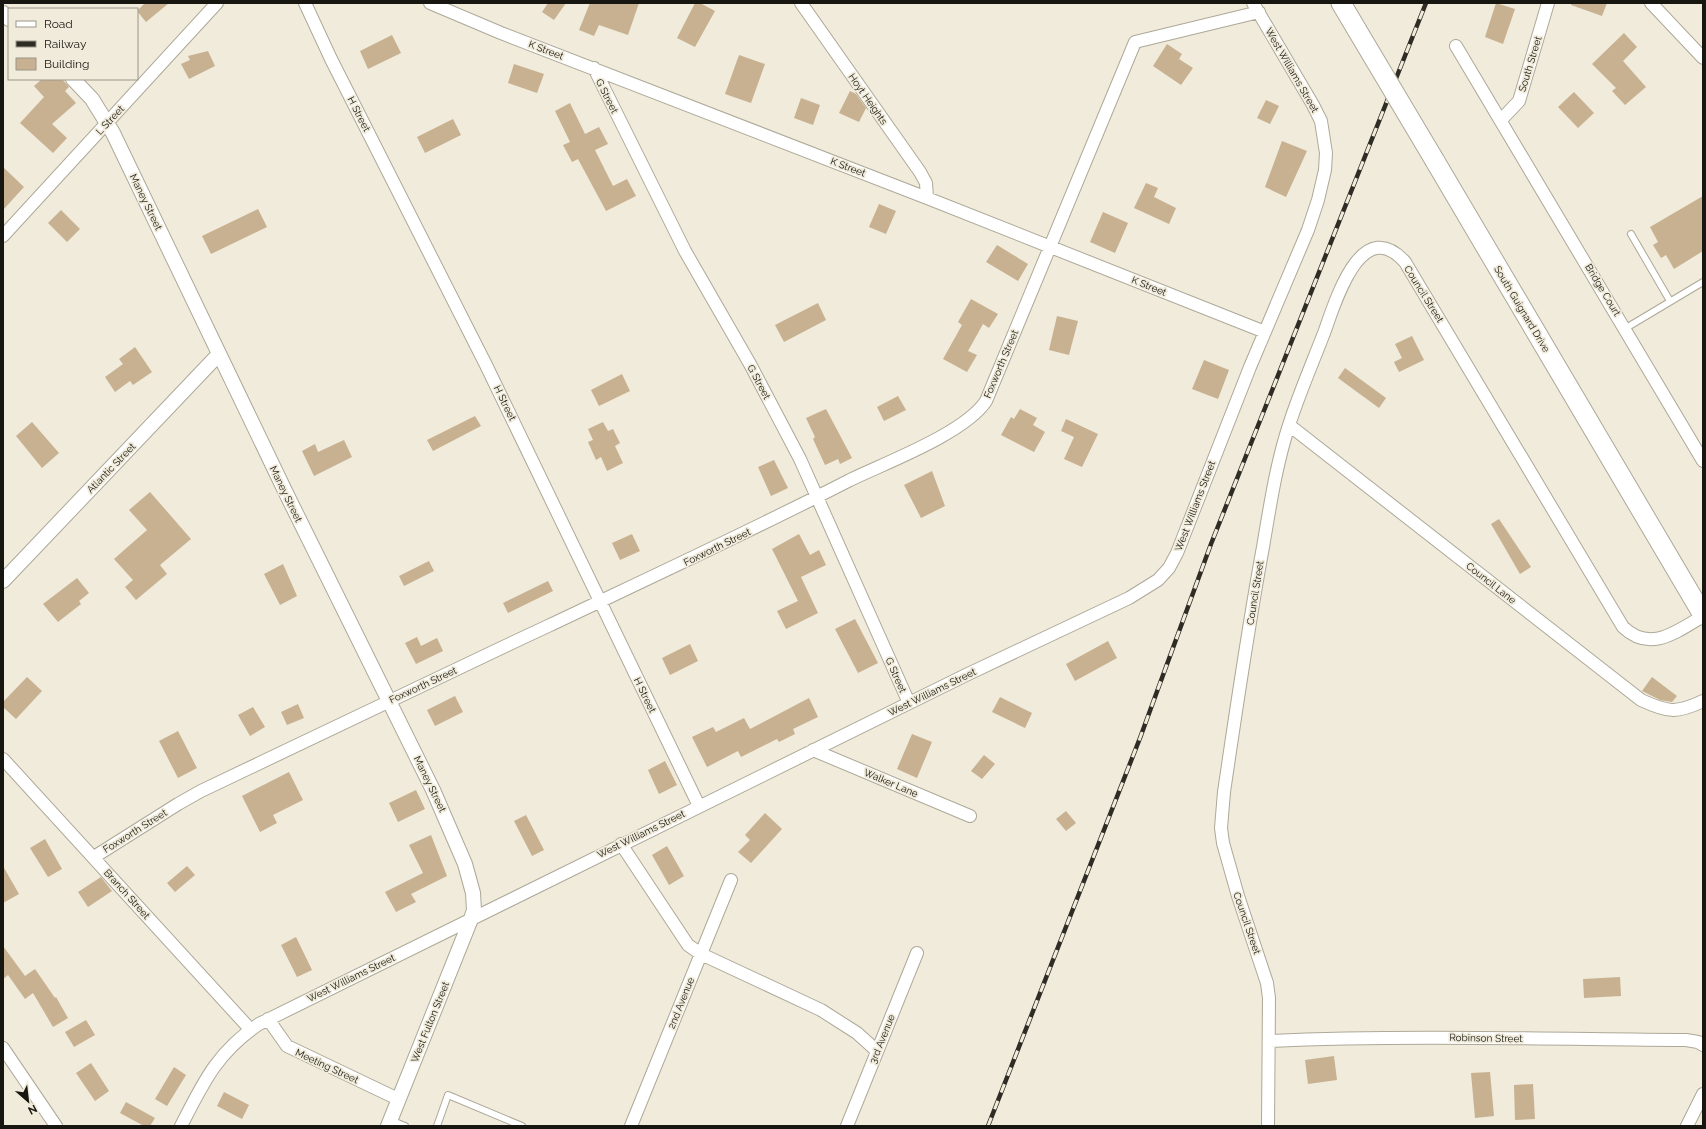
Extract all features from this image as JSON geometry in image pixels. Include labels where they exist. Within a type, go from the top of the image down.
[{"type":"highway","name":"South Guignard Drive","points":[[1341,3],[1703,616]]},
{"type":"street","name":"L Street","points":[[3,236],[217,3]]},
{"type":"street","name":"H Street","points":[[305,3],[331,59],[486,365],[699,806]]},
{"type":"street","name":"K Street","points":[[430,3],[1265,332]]},
{"type":"street","name":"Hoyt Heights","points":[[801,3],[920,172],[926,184],[927,198]]},
{"type":"street","name":"South Street","points":[[1501,120],[1519,101],[1548,3]]},
{"type":"street","points":[[1651,3],[1703,58]]},
{"type":"street","name":"Foxworth Street","points":[[94,857],[178,804],[389,701],[712,550],[935,439],[970,419],[980,410],[986,401],[1051,247],[1134,42],[1256,8]]},
{"type":"street","name":"West Williams Street","points":[[181,1126],[209,1072],[224,1052],[250,1029],[621,844],[1128,598],[1158,580],[1170,568],[1178,553],[1265,332],[1308,230],[1318,200],[1325,170],[1326,153],[1321,121],[1256,8]]},
{"type":"street","name":"Bridge Court","points":[[1456,46],[1626,328],[1703,461]]},
{"type":"street","name":"G Street","points":[[594,68],[685,251],[750,364],[800,459],[816,498],[909,703]]},
{"type":"street","name":"Maney Street","points":[[74,80],[92,99],[107,123],[433,790],[465,864],[473,893],[474,910],[471,919]]},
{"type":"street","name":"Council Street","points":[[1268,1126],[1269,998],[1267,983],[1227,858],[1221,828],[1224,792],[1257,576],[1276,475],[1289,425],[1336,300],[1351,267],[1359,258],[1374,248],[1391,250],[1405,262],[1623,627],[1631,635],[1641,639],[1659,639],[1703,616]]},
{"type":"street","name":"Atlantic Street","points":[[3,581],[219,354]]},
{"type":"street","name":"Council Lane","points":[[1289,425],[1641,700],[1663,710],[1676,711],[1703,701]]},
{"type":"street","name":"Walker Lane","points":[[813,750],[970,816]]},
{"type":"street","name":"Branch Street","points":[[3,759],[250,1029]]},
{"type":"street","points":[[621,844],[688,945],[701,954],[821,1010],[857,1033],[877,1051]]},
{"type":"street","name":"2nd Avenue","points":[[631,1126],[731,880]]},
{"type":"street","name":"West Fulton Street","points":[[389,1123],[471,919]]},
{"type":"street","name":"3rd Avenue","points":[[847,1126],[917,953]]},
{"type":"street","name":"Meeting Street","points":[[268,1019],[287,1046],[398,1099]]},
{"type":"street","name":"Robinson Street","points":[[1269,1041],[1356,1037],[1686,1040],[1698,1042],[1703,1046]]},
{"type":"street","points":[[3,1048],[56,1126]]},
{"type":"street","points":[[1687,1126],[1703,1094]]},
{"type":"lane","points":[[1631,234],[1670,301]]},
{"type":"lane","points":[[1626,328],[1703,282]]},
{"type":"lane","points":[[437,1126],[448,1095],[522,1126]]},
{"type":"lane","points":[[389,1123],[405,1126]]},
{"type":"building","points":[[145,3],[169,3],[146,22],[138,12],[138,10]]},
{"type":"building","points":[[548,3],[566,3],[554,20],[542,12]]},
{"type":"building","points":[[590,3],[639,3],[628,35],[599,25],[594,36],[579,30]]},
{"type":"building","points":[[695,3],[700,3],[715,11],[695,47],[677,38]]},
{"type":"building","points":[[1496,3],[1515,9],[1503,44],[1485,37]]},
{"type":"building","points":[[1571,3],[1607,3],[1602,16],[1571,5]]},
{"type":"building","points":[[1624,33],[1637,47],[1623,61],[1646,87],[1625,105],[1612,91],[1616,88],[1592,64]]},
{"type":"building","points":[[392,35],[401,53],[368,69],[360,51]]},
{"type":"building","points":[[1167,44],[1182,54],[1179,59],[1193,68],[1181,85],[1153,66]]},
{"type":"building","points":[[208,51],[215,66],[189,79],[181,64],[190,60],[188,56]]},
{"type":"building","points":[[739,55],[765,64],[751,103],[725,94]]},
{"type":"building","points":[[514,64],[544,74],[537,93],[508,83]]},
{"type":"building","points":[[41,80],[63,80],[69,87],[65,91],[76,103],[52,124],[67,138],[53,153],[20,123],[44,97],[34,86]]},
{"type":"building","points":[[850,91],[856,94],[866,108],[859,122],[839,113]]},
{"type":"building","points":[[1574,92],[1594,113],[1578,128],[1558,107]]},
{"type":"building","points":[[801,98],[820,105],[813,125],[794,118]]},
{"type":"building","points":[[1266,100],[1279,106],[1270,124],[1257,118]]},
{"type":"building","points":[[570,103],[585,134],[599,127],[608,144],[595,150],[613,186],[627,179],[636,196],[606,211],[578,159],[572,162],[563,145],[570,142],[555,111]]},
{"type":"building","points":[[453,119],[461,135],[425,153],[417,137]]},
{"type":"building","points":[[1282,141],[1307,151],[1286,197],[1265,187]]},
{"type":"building","points":[[3,167],[24,187],[3,210]]},
{"type":"building","points":[[1146,183],[1158,188],[1154,197],[1176,208],[1169,224],[1134,208]]},
{"type":"building","points":[[1703,196],[1703,251],[1674,269],[1666,255],[1661,258],[1653,245],[1658,242],[1650,227]]},
{"type":"building","points":[[879,204],[896,211],[886,234],[869,227]]},
{"type":"building","points":[[258,209],[267,227],[211,254],[202,236]]},
{"type":"building","points":[[61,210],[80,229],[67,242],[48,223]]},
{"type":"building","points":[[1103,212],[1128,223],[1115,253],[1090,242]]},
{"type":"building","points":[[997,245],[1028,264],[1018,281],[986,262]]},
{"type":"building","points":[[971,299],[998,314],[989,328],[983,324],[968,351],[977,355],[967,372],[943,359],[962,325],[958,322]]},
{"type":"building","points":[[818,303],[826,320],[784,342],[775,325]]},
{"type":"building","points":[[1057,316],[1078,321],[1069,355],[1049,350]]},
{"type":"building","points":[[1412,336],[1424,360],[1399,372],[1394,362],[1402,358],[1395,344]]},
{"type":"building","points":[[135,347],[152,372],[133,385],[130,381],[115,392],[105,377],[123,364],[119,359]]},
{"type":"building","points":[[1204,360],[1229,370],[1218,399],[1192,389]]},
{"type":"building","points":[[1345,368],[1386,398],[1379,408],[1338,378]]},
{"type":"building","points":[[622,374],[630,391],[599,406],[591,390]]},
{"type":"building","points":[[898,396],[906,410],[884,421],[877,407]]},
{"type":"building","points":[[826,409],[852,458],[840,464],[838,459],[825,465],[813,439],[815,437],[806,418]]},
{"type":"building","points":[[1020,409],[1037,418],[1033,425],[1045,432],[1034,452],[1001,435],[1011,417],[1014,419]]},
{"type":"building","points":[[475,416],[481,426],[433,451],[427,440]]},
{"type":"building","points":[[1066,419],[1098,434],[1082,467],[1064,459],[1074,437],[1061,431]]},
{"type":"building","points":[[32,422],[59,453],[42,468],[16,436]]},
{"type":"building","points":[[603,422],[608,431],[613,429],[620,443],[615,446],[623,463],[607,471],[601,457],[596,460],[588,442],[593,440],[588,429]]},
{"type":"building","points":[[344,440],[352,457],[314,476],[302,451],[315,444],[318,452]]},
{"type":"building","points":[[774,460],[788,488],[771,496],[758,467]]},
{"type":"building","points":[[932,471],[945,506],[921,518],[904,485]]},
{"type":"building","points":[[150,492],[191,539],[160,565],[167,574],[136,600],[125,587],[133,580],[114,559],[147,530],[129,510]]},
{"type":"building","points":[[1499,519],[1531,567],[1520,574],[1491,524]]},
{"type":"building","points":[[632,534],[640,551],[620,560],[612,543]]},
{"type":"building","points":[[799,534],[810,555],[819,550],[826,565],[801,577],[818,613],[786,629],[777,611],[798,601],[772,549]]},
{"type":"building","points":[[429,561],[434,571],[404,586],[399,576]]},
{"type":"building","points":[[283,564],[297,596],[280,605],[264,574]]},
{"type":"building","points":[[77,578],[89,593],[79,601],[81,604],[58,622],[43,604]]},
{"type":"building","points":[[548,581],[553,591],[508,613],[503,603]]},
{"type":"building","points":[[855,619],[878,663],[858,673],[835,629]]},
{"type":"building","points":[[417,637],[421,646],[437,638],[443,651],[416,664],[405,643]]},
{"type":"building","points":[[1108,641],[1117,658],[1075,681],[1066,664]]},
{"type":"building","points":[[690,644],[698,661],[670,675],[662,658]]},
{"type":"building","points":[[27,677],[42,691],[16,719],[3,707],[3,702]]},
{"type":"building","points":[[1652,677],[1677,696],[1672,702],[1660,700],[1642,691]]},
{"type":"building","points":[[455,696],[463,712],[435,726],[427,710]]},
{"type":"building","points":[[1000,697],[1032,713],[1025,728],[992,712]]},
{"type":"building","points":[[809,698],[818,717],[793,729],[795,734],[779,742],[777,739],[741,757],[738,751],[707,767],[692,737],[713,727],[716,732],[744,718],[750,729]]},
{"type":"building","points":[[298,704],[304,718],[287,725],[281,712]]},
{"type":"building","points":[[253,707],[265,727],[250,736],[238,715]]},
{"type":"building","points":[[178,731],[197,768],[178,778],[159,741]]},
{"type":"building","points":[[912,734],[932,742],[917,778],[897,769]]},
{"type":"building","points":[[984,755],[995,764],[982,779],[971,771]]},
{"type":"building","points":[[665,761],[677,785],[659,794],[648,770]]},
{"type":"building","points":[[289,772],[303,800],[273,815],[277,823],[260,832],[242,796]]},
{"type":"building","points":[[416,790],[425,809],[398,822],[389,803]]},
{"type":"building","points":[[1066,811],[1076,823],[1066,831],[1056,819]]},
{"type":"building","points":[[765,813],[782,829],[751,863],[738,852],[750,840],[745,835]]},
{"type":"building","points":[[526,815],[544,850],[532,856],[514,821]]},
{"type":"building","points":[[431,835],[447,876],[411,894],[416,902],[396,912],[385,892],[423,873],[409,845]]},
{"type":"building","points":[[45,839],[62,869],[48,877],[30,848]]},
{"type":"building","points":[[667,846],[684,876],[669,885],[652,855]]},
{"type":"building","points":[[3,866],[19,894],[3,903]]},
{"type":"building","points":[[187,866],[195,875],[175,892],[167,883]]},
{"type":"building","points":[[101,877],[112,891],[88,907],[78,892]]},
{"type":"building","points":[[296,937],[312,970],[297,977],[281,945]]},
{"type":"building","points":[[3,946],[25,976],[35,969],[55,998],[56,997],[68,1018],[53,1027],[33,993],[25,999],[8,975],[3,979]]},
{"type":"building","points":[[1620,977],[1621,996],[1584,998],[1583,979]]},
{"type":"building","points":[[86,1020],[95,1035],[74,1047],[65,1032]]},
{"type":"building","points":[[1334,1056],[1337,1080],[1308,1084],[1305,1060]]},
{"type":"building","points":[[91,1063],[109,1091],[95,1101],[76,1073]]},
{"type":"building","points":[[174,1067],[186,1075],[167,1106],[155,1099]]},
{"type":"building","points":[[1490,1072],[1494,1116],[1475,1118],[1471,1073]]},
{"type":"building","points":[[1533,1084],[1535,1119],[1515,1120],[1514,1085]]},
{"type":"building","points":[[224,1092],[249,1105],[242,1119],[217,1106]]},
{"type":"building","points":[[126,1102],[155,1118],[150,1126],[144,1126],[120,1113]]},
{"type":"railway","points":[[988,1126],[1140,738],[1211,544],[1426,3]]}]
